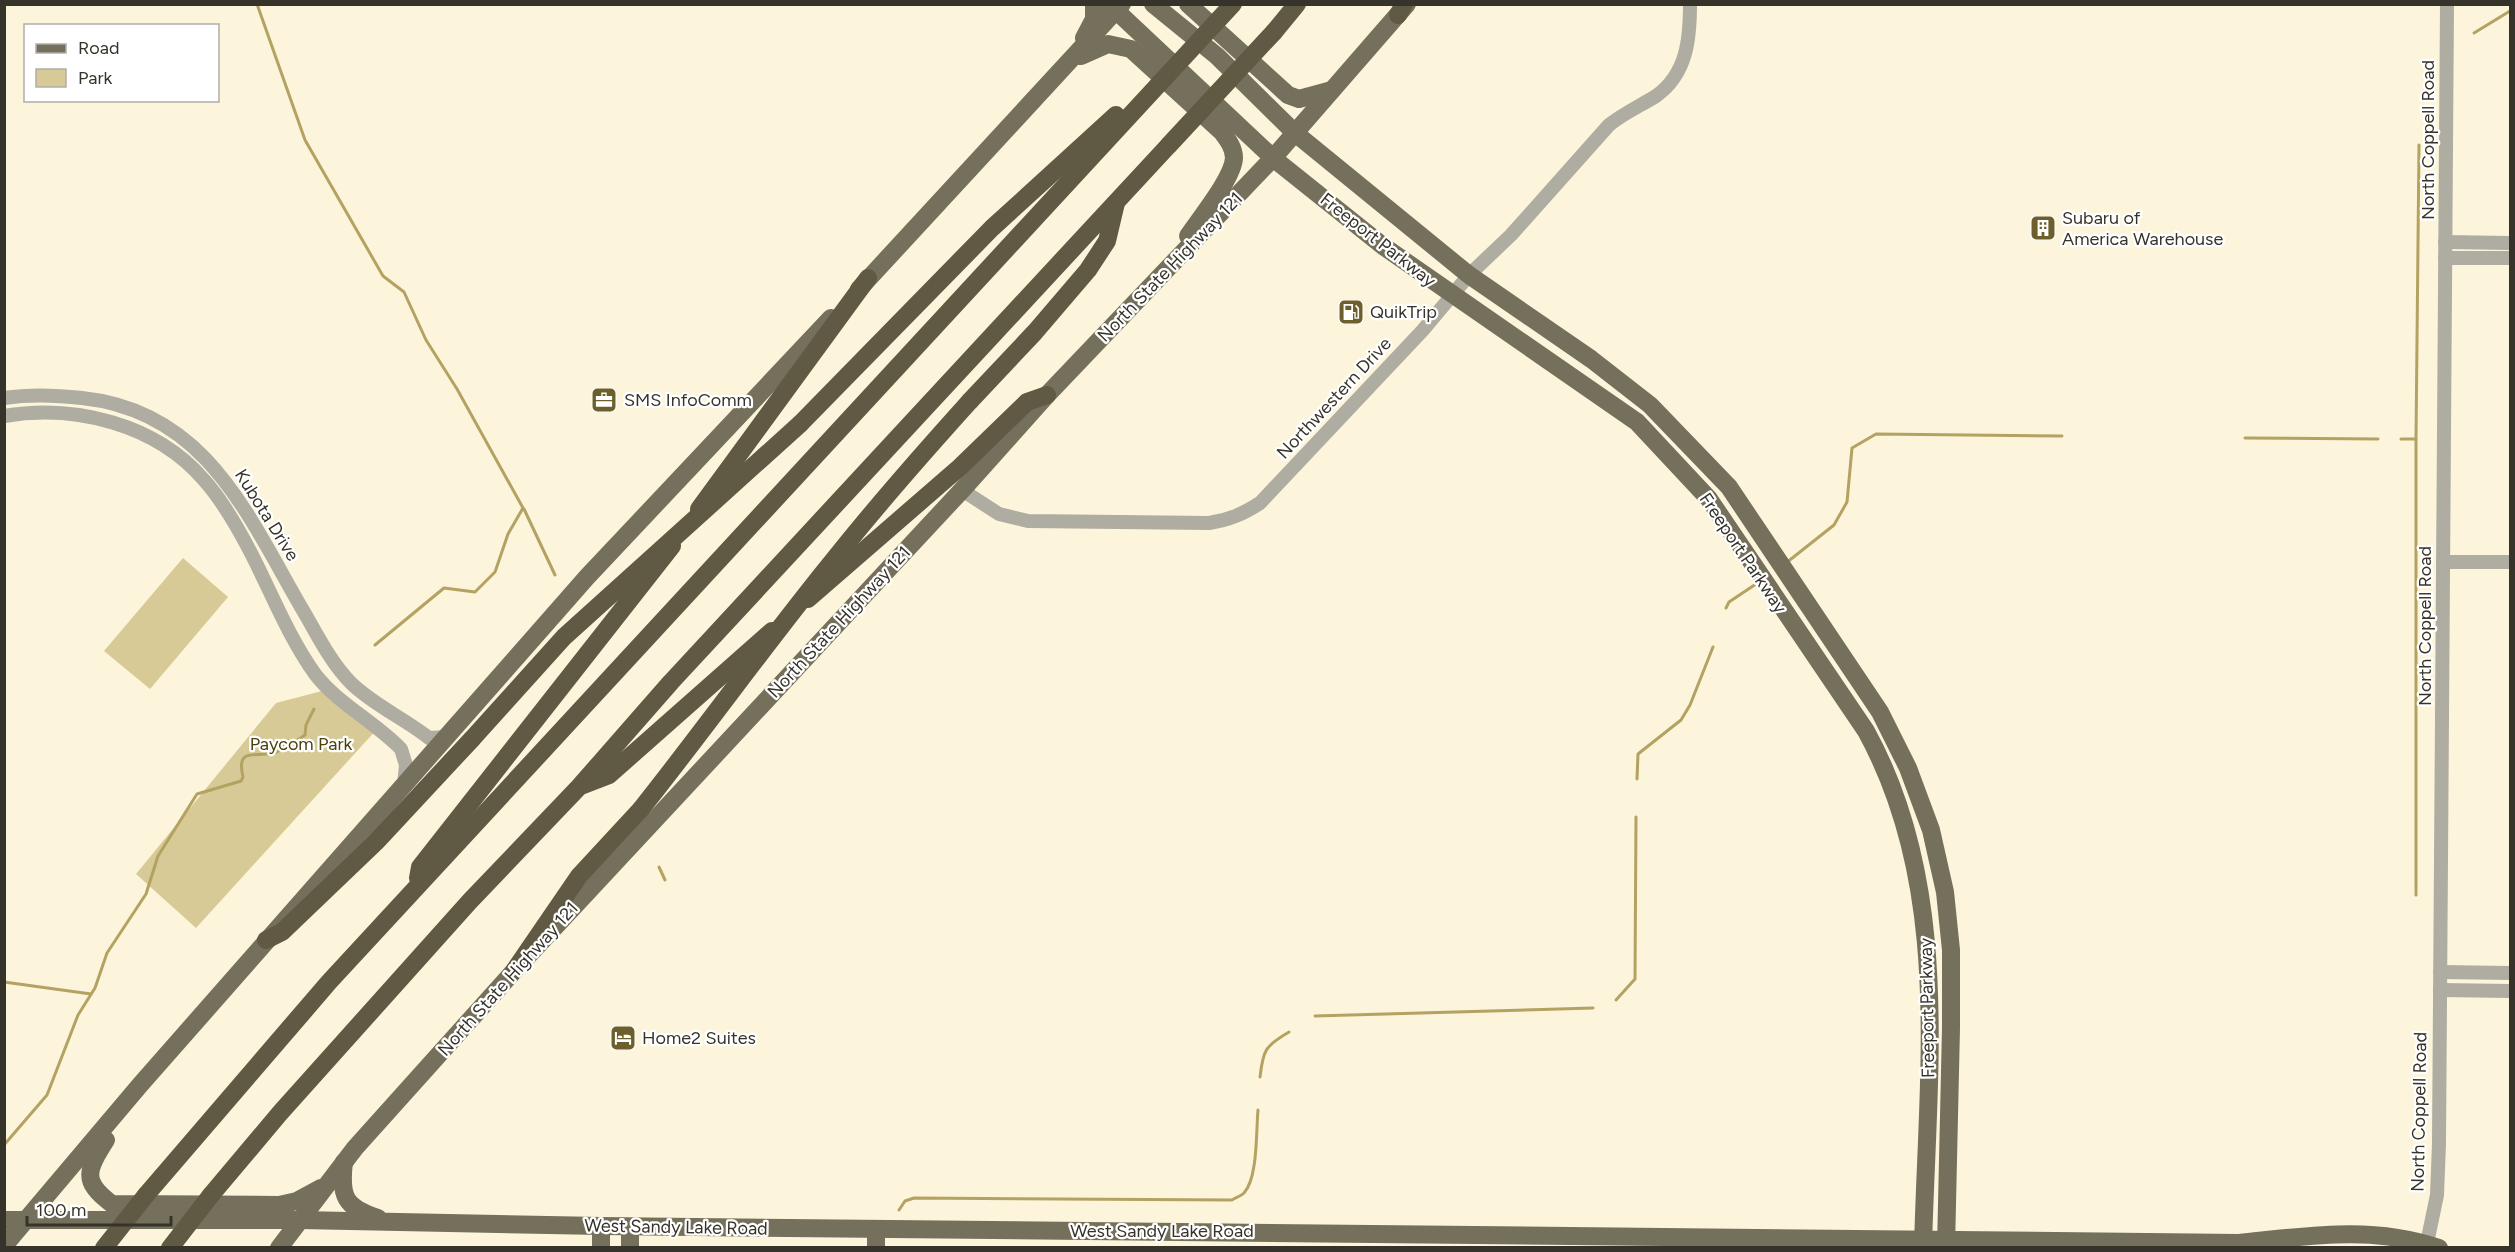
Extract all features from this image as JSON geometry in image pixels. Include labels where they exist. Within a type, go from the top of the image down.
[{"type":"highway","points":[[104,1248],[146,1195],[329,982],[1233,4]]},
{"type":"highway","points":[[170,1248],[211,1195],[374,1006],[579,787],[671,682],[1274,32],[1297,4]]},
{"type":"highway","points":[[266,940],[282,932],[376,842],[564,637],[800,424],[992,228],[1136,97],[1154,89]]},
{"type":"highway","points":[[514,971],[579,876],[640,809],[708,725],[834,558],[901,477],[1035,332],[1088,270],[1107,242],[1116,202]]},
{"type":"highway","points":[[416,888],[420,867],[637,592],[868,278]]},
{"type":"highway","points":[[579,787],[609,775],[960,467],[1027,402],[1047,395]]},
{"type":"main road","points":[[1072,61],[1094,19],[1094,4]]},
{"type":"main road","name":"Freeport Parkway","points":[[1153,4],[1217,56],[1295,133],[1470,275],[1591,359],[1650,405],[1729,487],[1880,712],[1908,768],[1931,830],[1945,892],[1949,927],[1952,1028],[1946,1244]]},
{"type":"main road","points":[[1188,4],[1288,95],[1299,99],[1332,90]]},
{"type":"main road","points":[[4,1246],[27,1222],[140,1085],[266,940],[587,577],[1072,61],[1116,7]]},
{"type":"main road","name":"Freeport Parkway","points":[[1116,7],[1273,158],[1383,246],[1637,422],[1709,499],[1866,731],[1886,767],[1908,834],[1922,896],[1928,951],[1929,1029],[1924,1244]]},
{"type":"main road","name":"North State Highway 121","points":[[279,1248],[344,1162],[514,971],[962,490],[1047,395],[1273,158],[1403,8]]},
{"type":"main road","points":[[1072,61],[1108,44],[1131,49],[1222,132],[1230,143],[1233,152],[1232,168],[1165,273]]},
{"type":"main road","points":[[1316,109],[1313,130],[1326,158]]},
{"type":"main road","points":[[1247,185],[1275,177],[1302,180]]},
{"type":"main road","points":[[1929,1029],[1952,1028]]},
{"type":"main road","points":[[140,1085],[96,1156],[89,1175],[92,1187],[112,1204],[279,1204],[297,1201],[329,1183]]},
{"type":"main road","points":[[344,1162],[344,1197],[350,1205],[359,1212],[391,1222]]},
{"type":"main road","name":"West Sandy Lake Road","points":[[4,1220],[27,1222],[300,1220],[630,1227],[876,1229],[1282,1240],[1924,1244],[2239,1245],[2337,1232],[2391,1235],[2431,1246]]},
{"type":"main road","points":[[601,1226],[601,1248]]},
{"type":"main road","points":[[630,1227],[630,1248]]},
{"type":"main road","points":[[876,1229],[876,1248]]},
{"type":"street","name":"Northwestern Drive","points":[[962,490],[999,514],[1028,521],[1209,523],[1230,519],[1260,503],[1423,330],[1470,275],[1511,236],[1609,125],[1625,112],[1664,90],[1677,74],[1687,51],[1690,4]]},
{"type":"street","name":"North Coppell Road","points":[[2431,1246],[2437,1195],[2440,990],[2447,4]]},
{"type":"street","points":[[2445,242],[2511,243]]},
{"type":"street","points":[[2445,258],[2511,258]]},
{"type":"street","name":"Kubota Drive","points":[[4,398],[56,395],[90,399],[133,409],[175,430],[204,455],[232,487],[326,648],[351,683],[429,738],[447,737]]},
{"type":"street","name":"Kubota Drive","points":[[4,416],[57,411],[95,417],[136,431],[175,454],[204,479],[230,516],[294,641],[317,676],[401,749],[406,765],[404,785]]},
{"type":"street","points":[[2443,562],[2511,562]]},
{"type":"street","points":[[2440,972],[2511,973]]},
{"type":"street","points":[[2440,990],[2511,991]]},
{"type":"green space","points":[[183,558],[228,597],[150,689],[104,651]]},
{"type":"green space","name":"Paycom Park","points":[[322,691],[378,728],[196,928],[136,874],[276,703]]},
{"type":"waterway","points":[[257,4],[305,140],[383,276],[404,292],[426,340],[457,389],[523,508],[508,534],[495,572],[475,592],[444,588],[375,645]]},
{"type":"waterway","points":[[2474,33],[2510,11]]},
{"type":"waterway","points":[[2401,439],[2416,439],[2419,145]]},
{"type":"waterway","points":[[1786,563],[1834,525],[1847,502],[1852,448],[1876,434],[2062,436]]},
{"type":"waterway","points":[[2245,438],[2378,439]]},
{"type":"waterway","points":[[2416,439],[2416,895]]},
{"type":"waterway","points":[[524,509],[555,575]]},
{"type":"waterway","points":[[1726,608],[1729,602],[1759,582]]},
{"type":"waterway","points":[[1637,779],[1638,754],[1681,720],[1690,705],[1713,647]]},
{"type":"waterway","points":[[4,1145],[47,1095],[78,1015],[95,988],[107,953],[146,894],[158,856],[197,794],[241,781],[243,777],[241,765],[244,758],[249,755],[273,753],[281,749],[288,741],[296,741],[305,735],[306,725],[314,709]]},
{"type":"waterway","points":[[1616,1000],[1635,979],[1636,817]]},
{"type":"waterway","points":[[659,867],[665,880]]},
{"type":"waterway","points":[[4,982],[91,994]]},
{"type":"waterway","points":[[1315,1016],[1593,1008]]},
{"type":"waterway","points":[[1260,1077],[1262,1061],[1270,1045],[1289,1032]]},
{"type":"waterway","points":[[899,1210],[905,1201],[914,1198],[1232,1200],[1244,1193],[1252,1177],[1256,1154],[1258,1110]]},
{"type":"place","name":"Subaru of America Warehouse","points":[[2043,228]]},
{"type":"place","name":"QuikTrip","points":[[1351,312]]},
{"type":"place","name":"SMS InfoComm","points":[[604,400]]},
{"type":"place","name":"Home2 Suites","points":[[623,1038]]}]
